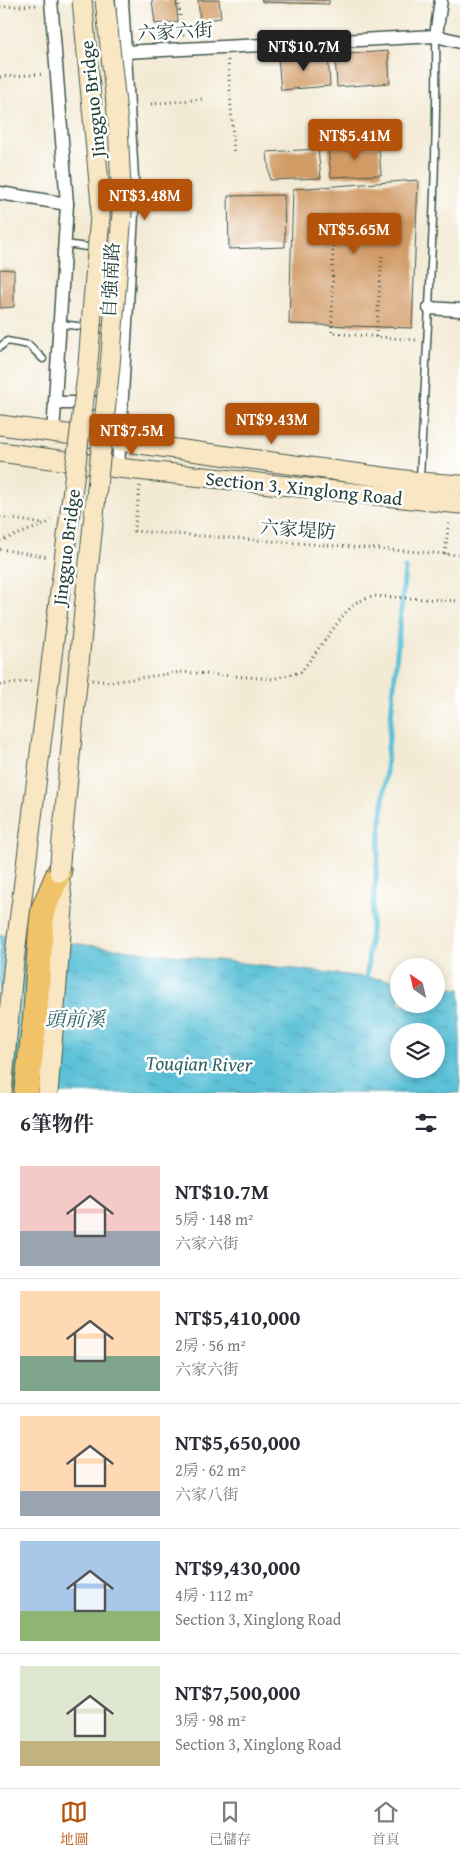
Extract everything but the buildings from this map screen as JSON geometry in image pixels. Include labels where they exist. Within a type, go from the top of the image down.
[{"type":"highway","points":[[26,1093],[35,1018],[42,912],[59,872]]},
{"type":"main road","name":"Jingguo Bridge","points":[[2,1093],[13,970],[87,375],[101,204],[82,0]]},
{"type":"main road","name":"Jingguo Bridge","points":[[48,1093],[63,909],[59,872],[110,366],[122,213],[118,123],[105,0]]},
{"type":"main road","name":"Section 3, Xinglong Road","points":[[0,426],[119,442],[418,491],[455,510]]},
{"type":"main road","name":"Section 3, Xinglong Road","points":[[0,452],[118,468],[418,491],[460,485]]},
{"type":"street","name":"自強南路","points":[[118,468],[133,196],[122,0]]},
{"type":"street","points":[[436,36],[441,0]]},
{"type":"street","points":[[51,2],[67,204],[53,434]]},
{"type":"street","name":"六家六街","points":[[124,52],[436,36],[460,42]]},
{"type":"street","points":[[0,193],[67,204]]},
{"type":"street","points":[[429,308],[460,310]]},
{"type":"street","points":[[55,403],[122,403]]},
{"type":"lane","points":[[418,491],[428,341],[437,92],[436,36]]},
{"type":"lane","points":[[65,244],[130,252]]},
{"type":"lane","points":[[61,324],[126,332]]},
{"type":"lane","points":[[0,346],[7,341],[29,345],[43,359]]},
{"type":"path","points":[[178,0],[185,49]]},
{"type":"path","points":[[0,7],[51,2]]},
{"type":"path","points":[[227,47],[234,154]]},
{"type":"path","points":[[0,77],[57,73]]},
{"type":"path","points":[[128,106],[203,99]]},
{"type":"path","points":[[333,236],[332,333],[428,341]]},
{"type":"path","points":[[376,337],[382,254]]},
{"type":"path","name":"六家堤防","points":[[140,486],[134,531],[460,555]]},
{"type":"path","points":[[445,554],[455,510]]},
{"type":"path","points":[[0,518],[46,524]]},
{"type":"path","points":[[0,549],[50,557],[49,566]]},
{"type":"path","points":[[82,679],[111,682],[181,672],[273,679],[301,672],[345,613],[357,602],[374,596],[416,600],[460,601]]},
{"type":"path","points":[[0,685],[36,681]]},
{"type":"water","name":"頭前溪","points":[[0,935],[390,980],[390,1013],[445,1013],[445,987],[460,989],[460,1093],[0,1093]]},
{"type":"waterway","points":[[366,983],[405,568]]},
{"type":"water label","name":"Touqian River","points":[[199,1063]]}]
